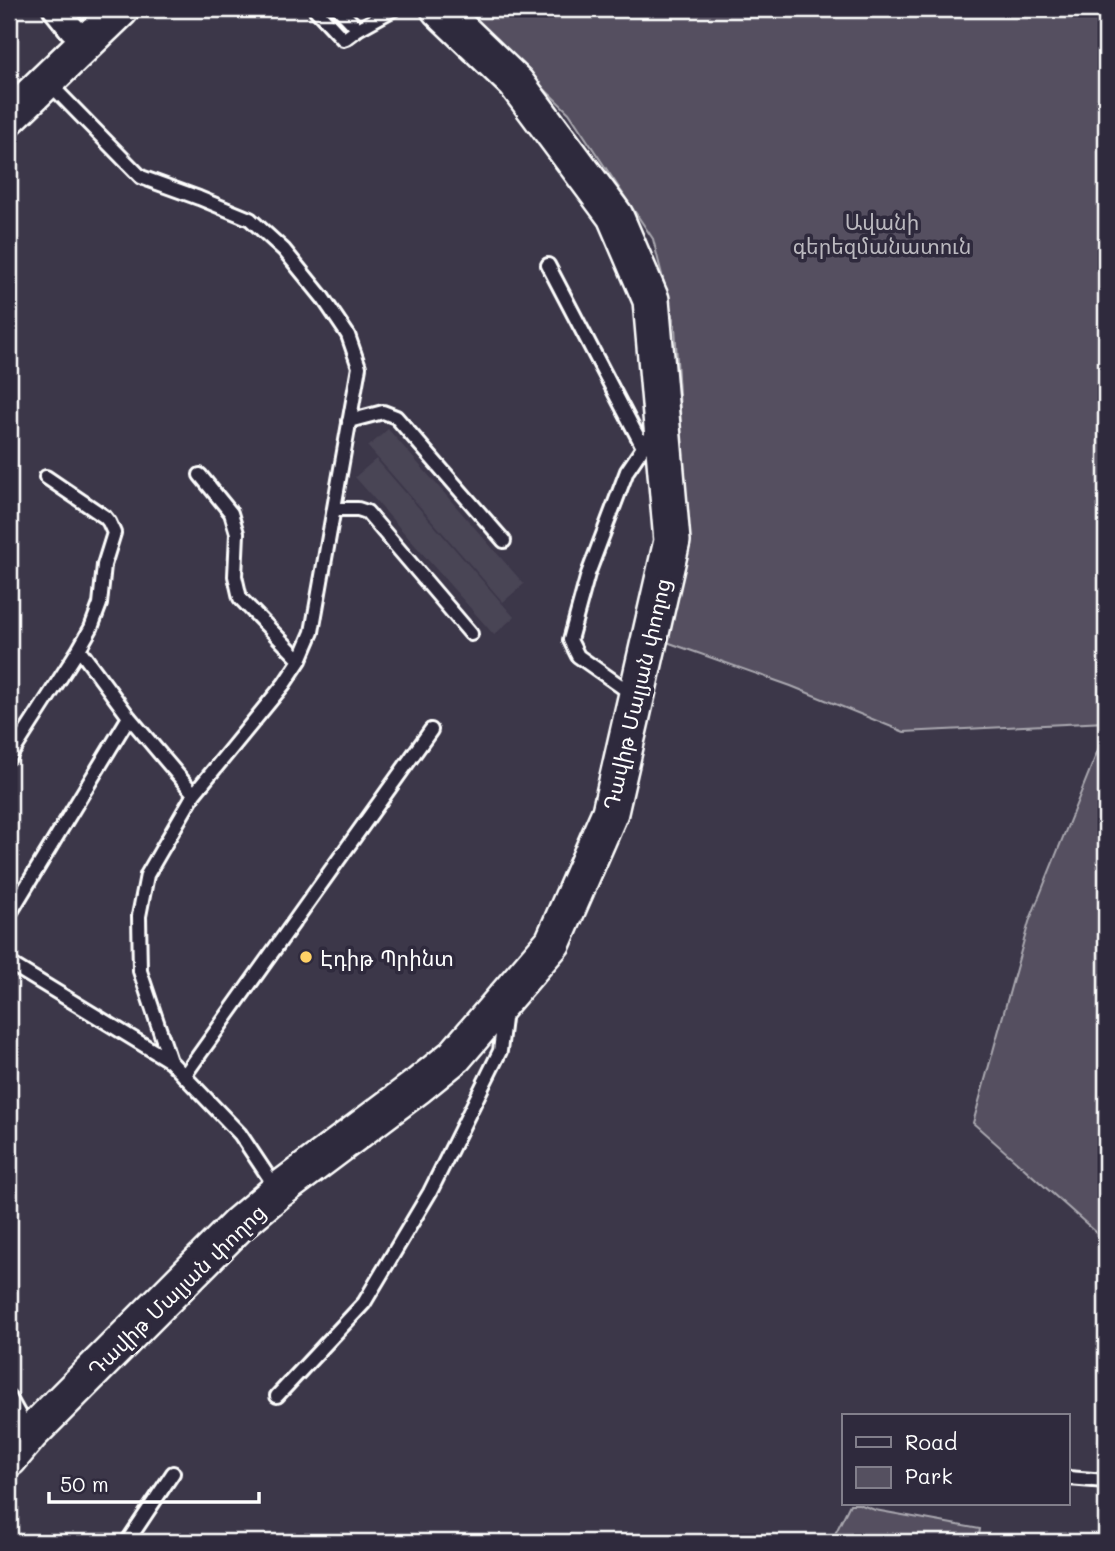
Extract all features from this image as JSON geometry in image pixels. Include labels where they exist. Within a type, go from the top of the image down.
[{"type":"street","points":[[56,9],[87,42]]},
{"type":"street","points":[[9,117],[121,9]]},
{"type":"street","name":"Դավիթ Մալյան փողոց","points":[[19,1446],[239,1224],[278,1191],[455,1056],[553,942],[610,811],[672,541],[653,433],[651,300],[615,216],[516,83],[439,9]]},
{"type":"lane","points":[[315,9],[342,39],[394,9]]},
{"type":"lane","points":[[338,9],[358,30]]},
{"type":"lane","points":[[47,81],[141,177],[250,219],[284,250],[323,298],[348,335],[359,367],[313,632],[300,660],[284,684],[194,794],[147,875],[139,916],[140,971],[170,1061]]},
{"type":"lane","points":[[548,265],[653,433],[627,471],[588,574],[570,640],[578,656],[636,697]]},
{"type":"lane","points":[[349,421],[383,412],[396,417],[505,541]]},
{"type":"lane","points":[[201,475],[231,513],[237,533],[234,576],[240,598],[300,660]]},
{"type":"lane","points":[[9,758],[91,628],[100,604],[104,565],[114,533],[105,517],[46,477]]},
{"type":"lane","points":[[334,509],[358,509],[367,512],[471,634]]},
{"type":"lane","points":[[79,649],[128,717],[194,794]]},
{"type":"lane","points":[[9,915],[128,717]]},
{"type":"lane","points":[[184,1076],[430,730]]},
{"type":"lane","points":[[9,963],[170,1061],[240,1134],[278,1191]]},
{"type":"lane","points":[[277,1396],[364,1303],[430,1192],[500,1051],[507,995]]},
{"type":"lane","points":[[9,1397],[19,1446]]},
{"type":"lane","points":[[127,1542],[173,1473]]},
{"type":"lane","points":[[1070,1478],[1106,1481]]},
{"type":"shaded area","points":[[388,429],[524,584],[503,602],[368,447]]},
{"type":"shaded area","points":[[376,459],[514,617],[494,635],[355,477]]},
{"type":"green space","name":"Ավանի գերեզմանատուն","points":[[462,9],[1106,9],[1106,722],[904,732],[791,686],[664,641],[674,575],[681,427],[675,327],[653,239],[569,113]]},
{"type":"green space","points":[[1106,730],[1106,1241],[973,1123],[1029,922]]},
{"type":"green space","points":[[849,1506],[864,1506],[980,1529],[978,1542],[831,1542]]},
{"type":"place","name":"Էդիթ Պրինտ","points":[[306,957]]}]
